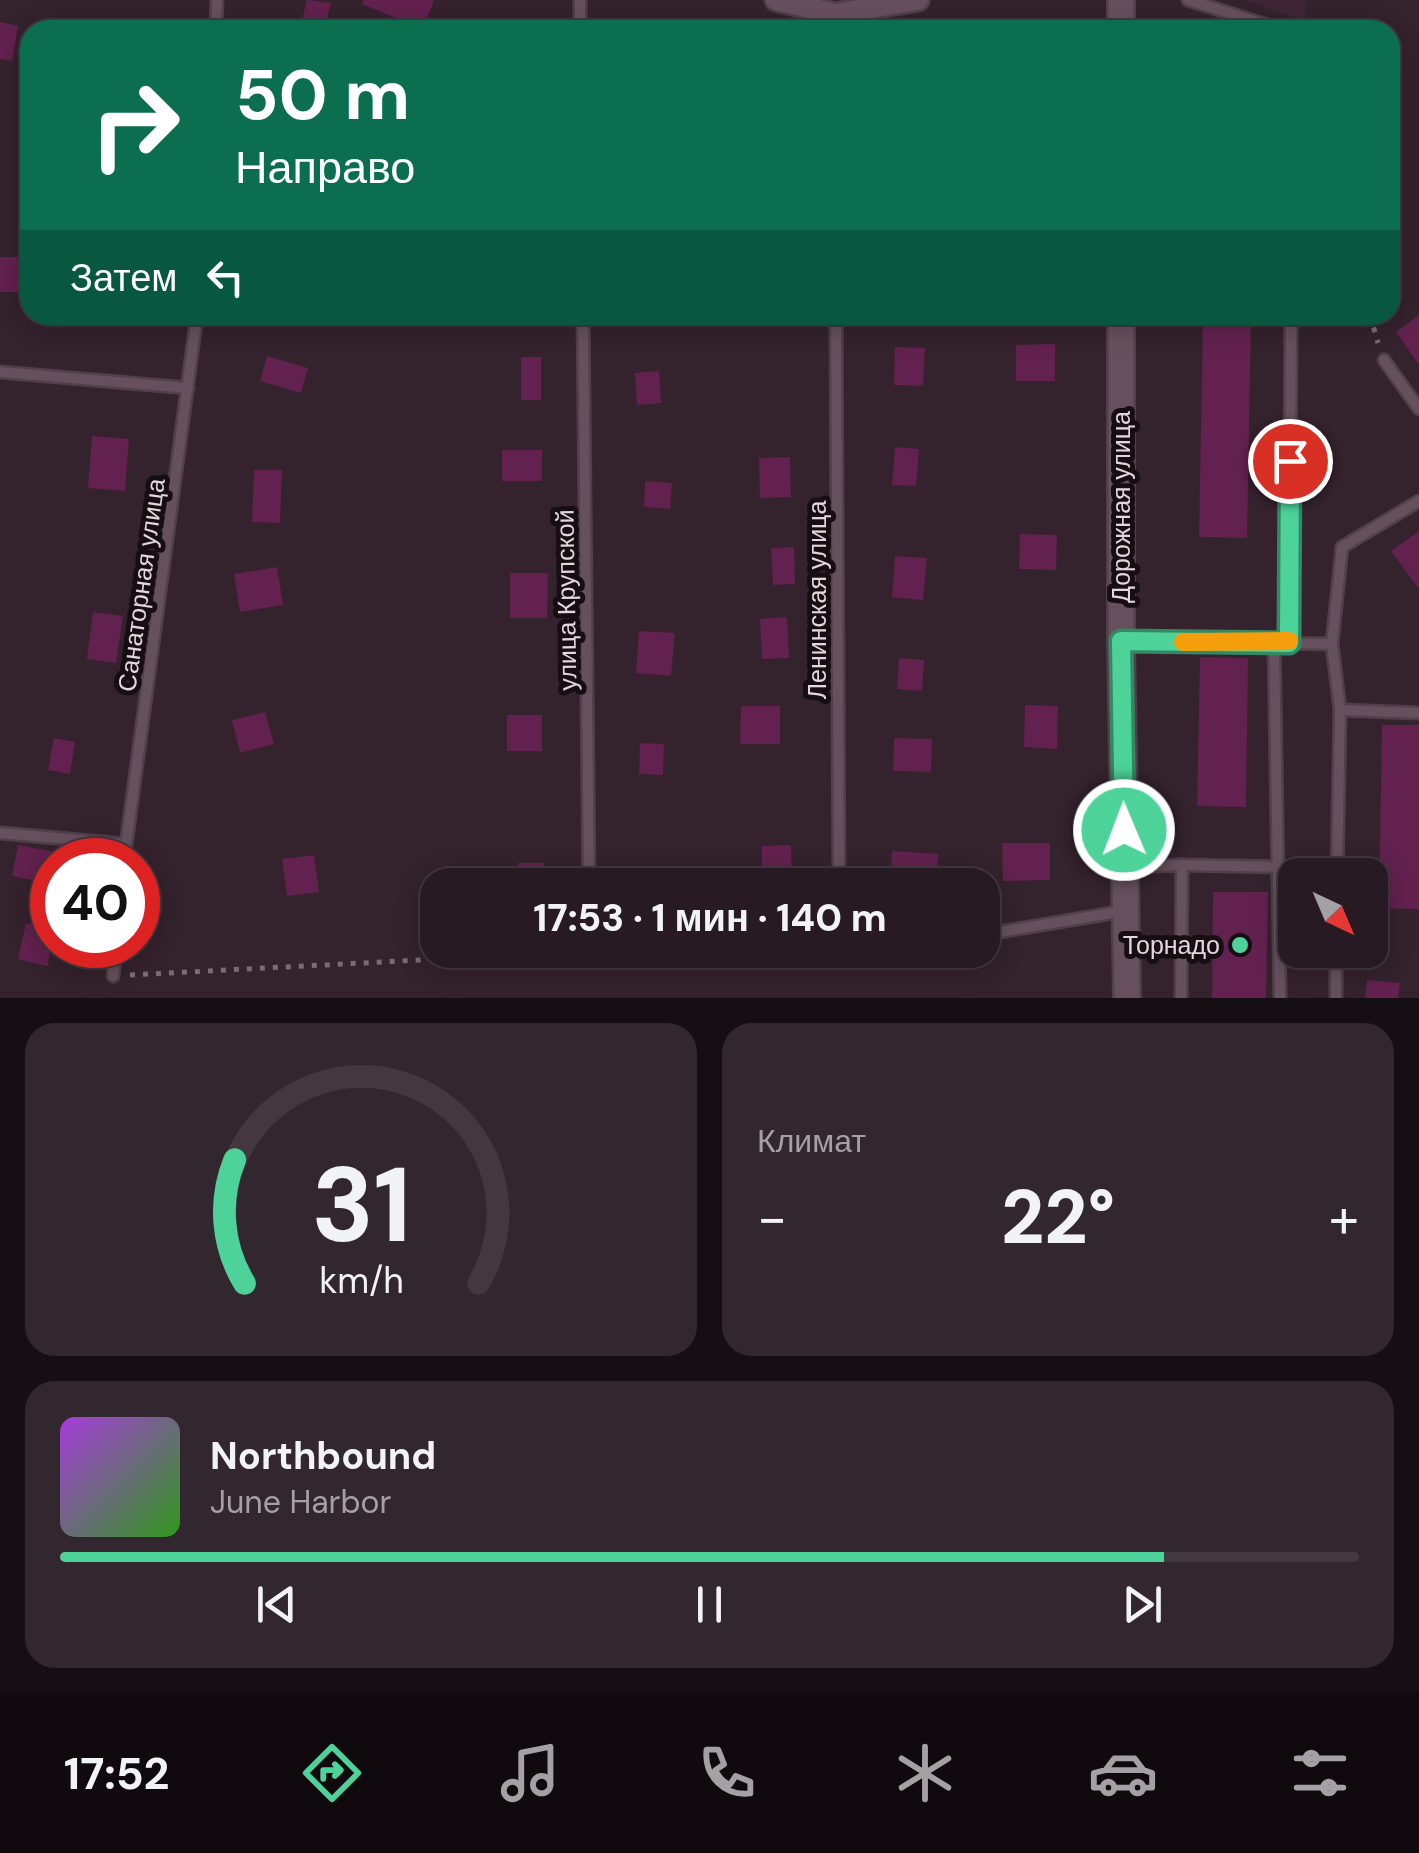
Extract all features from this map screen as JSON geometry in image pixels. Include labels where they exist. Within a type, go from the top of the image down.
[{"type":"street","points":[[776,0],[830,20]]},
{"type":"street","points":[[843,20],[918,0]]},
{"type":"street","name":"Дорожная улица","points":[[1121,325],[1127,998]]},
{"type":"lane","points":[[1188,0],[1251,20]]},
{"type":"lane","name":"Санаторная улица","points":[[127,838],[195,325]]},
{"type":"lane","name":"улица Крупской","points":[[583,325],[589,868]]},
{"type":"lane","name":"Ленинская улица","points":[[836,325],[839,868]]},
{"type":"lane","points":[[1289,643],[1291,325]]},
{"type":"lane","points":[[1384,360],[1419,409]]},
{"type":"lane","points":[[0,372],[188,388]]},
{"type":"lane","points":[[1337,858],[1340,710],[1332,644],[1342,547],[1419,501]]},
{"type":"lane","points":[[1121,641],[1332,644]]},
{"type":"lane","points":[[1274,643],[1280,998]]},
{"type":"lane","points":[[1340,710],[1419,713]]},
{"type":"lane","points":[[0,833],[57,838]]},
{"type":"lane","points":[[1181,998],[1182,865]]},
{"type":"lane","points":[[1124,867],[1277,866]]},
{"type":"lane","points":[[1000,932],[1124,911]]},
{"type":"lane","points":[[112,976],[113,968]]},
{"type":"lane","points":[[1336,968],[1336,998]]},
{"type":"path","points":[[1373,325],[1384,360]]},
{"type":"path","points":[[112,976],[420,959]]},
{"type":"shaded area","points":[[1243,0],[1305,0],[1302,20]]},
{"type":"building","points":[[307,0],[331,3],[326,20],[302,20]]},
{"type":"building","points":[[364,0],[434,1],[426,20],[400,20],[362,4]]},
{"type":"building","points":[[0,22],[18,26],[12,61],[0,59]]},
{"type":"building","points":[[0,257],[19,257],[19,292],[0,292]]},
{"type":"building","points":[[1419,315],[1419,365],[1396,332]]},
{"type":"building","points":[[1203,325],[1251,325],[1247,538],[1199,537]]},
{"type":"building","points":[[1055,344],[1055,381],[1016,381],[1016,345]]},
{"type":"building","points":[[895,347],[925,348],[923,386],[894,385]]},
{"type":"building","points":[[267,356],[308,368],[301,393],[260,381]]},
{"type":"building","points":[[521,357],[541,357],[541,400],[521,400]]},
{"type":"building","points":[[659,371],[661,403],[637,405],[635,373]]},
{"type":"building","points":[[92,436],[129,439],[125,491],[88,488]]},
{"type":"building","points":[[895,447],[919,449],[916,486],[892,485]]},
{"type":"building","points":[[502,450],[542,450],[542,481],[502,481]]},
{"type":"building","points":[[790,457],[791,497],[760,498],[759,458]]},
{"type":"building","points":[[254,470],[282,470],[280,523],[252,522]]},
{"type":"building","points":[[645,481],[672,483],[670,509],[644,507]]},
{"type":"building","points":[[1419,531],[1419,589],[1391,551]]},
{"type":"building","points":[[1020,534],[1057,535],[1056,570],[1019,569]]},
{"type":"building","points":[[794,547],[795,584],[773,585],[771,548]]},
{"type":"building","points":[[895,556],[927,558],[923,600],[892,597]]},
{"type":"building","points":[[277,567],[283,605],[240,612],[234,574]]},
{"type":"building","points":[[510,573],[548,573],[547,618],[510,618]]},
{"type":"building","points":[[93,612],[123,616],[116,663],[87,659]]},
{"type":"building","points":[[787,617],[789,658],[762,659],[760,619]]},
{"type":"building","points":[[639,631],[675,633],[671,676],[636,673]]},
{"type":"building","points":[[1200,657],[1248,658],[1246,807],[1197,806]]},
{"type":"building","points":[[899,658],[924,660],[922,691],[897,689]]},
{"type":"building","points":[[1025,705],[1058,706],[1057,749],[1024,747]]},
{"type":"building","points":[[741,706],[780,706],[780,744],[740,744]]},
{"type":"building","points":[[265,712],[274,744],[240,753],[232,720]]},
{"type":"building","points":[[507,715],[542,715],[542,751],[507,751]]},
{"type":"building","points":[[1382,725],[1419,725],[1419,909],[1388,908],[1388,858],[1380,858]]},
{"type":"building","points":[[54,738],[75,742],[70,774],[48,770]]},
{"type":"building","points":[[894,738],[932,739],[931,772],[893,771]]},
{"type":"building","points":[[640,743],[664,744],[663,775],[639,774]]},
{"type":"building","points":[[1002,843],[1050,843],[1050,880],[1003,881]]},
{"type":"building","points":[[18,845],[30,847],[30,880],[12,876]]},
{"type":"building","points":[[791,845],[792,868],[762,868],[762,846]]},
{"type":"building","points":[[892,851],[938,854],[937,868],[891,868]]},
{"type":"building","points":[[314,855],[319,892],[287,896],[282,859]]},
{"type":"building","points":[[518,863],[544,863],[544,868],[518,868]]},
{"type":"building","name":"Торнадо","points":[[1213,892],[1268,892],[1266,998],[1212,998]]},
{"type":"building","points":[[26,923],[30,924],[30,962],[18,959]]},
{"type":"building","points":[[1367,980],[1400,983],[1398,998],[1365,998]]},
{"type":"slow traffic","points":[[1183,642],[1289,641]]},
{"type":"place","name":"Торнадо","points":[[1240,945]]},
{"type":"route","points":[[1124,830],[1121,641],[1289,643],[1290,461]]}]
